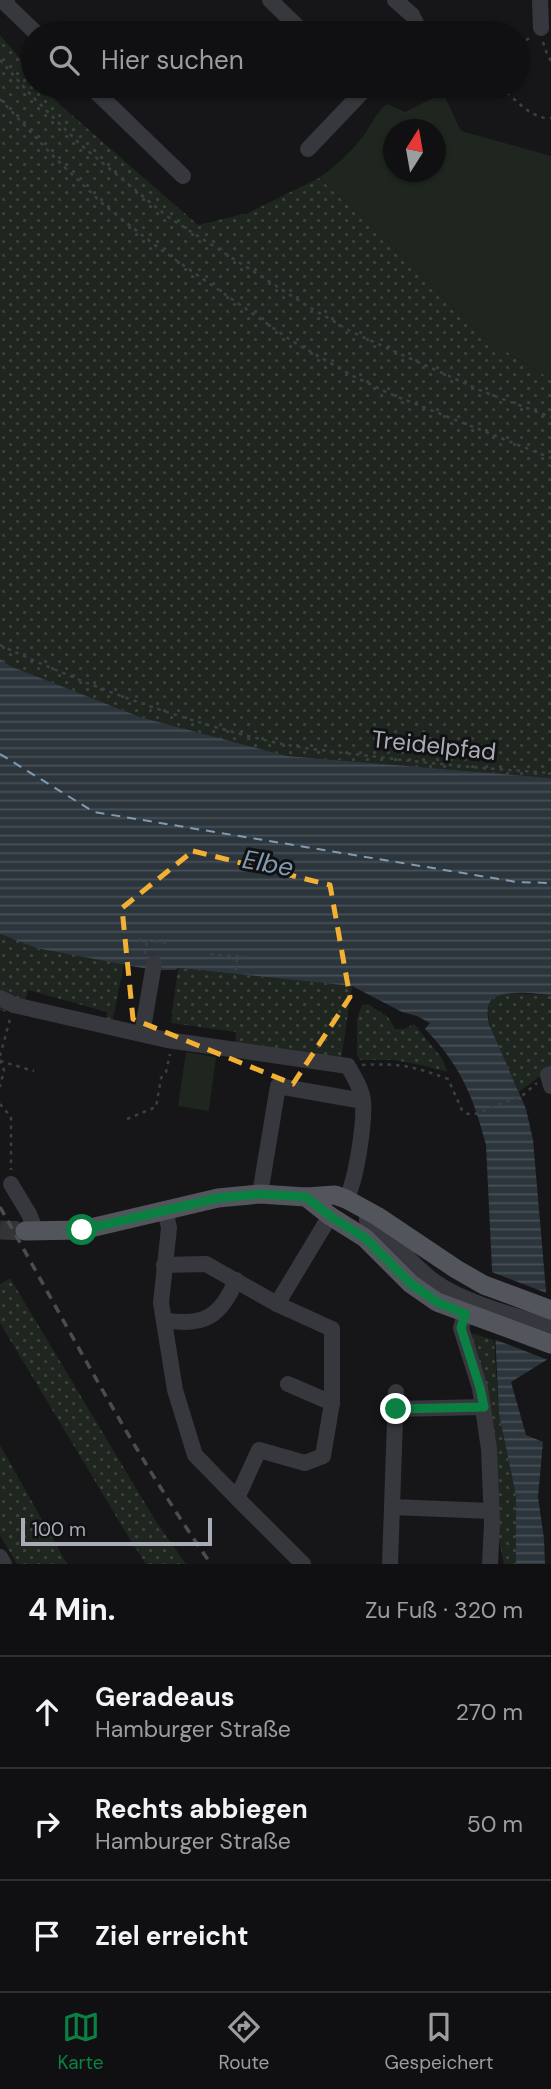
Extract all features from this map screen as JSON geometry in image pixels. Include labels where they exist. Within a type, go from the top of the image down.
[{"type":"main road","points":[[31,1231],[82,1230],[218,1198],[260,1194],[306,1197],[335,1195],[377,1216],[456,1269],[485,1303],[551,1344]]},
{"type":"main road","points":[[306,1197],[365,1238],[411,1284],[437,1302],[465,1314],[485,1303],[551,1310]]},
{"type":"street","points":[[7,0],[6,4],[24,21]]},
{"type":"street","points":[[270,0],[292,21]]},
{"type":"street","points":[[396,0],[412,15],[414,21]]},
{"type":"street","points":[[411,0],[417,21]]},
{"type":"street","points":[[540,0],[541,28]]},
{"type":"street","points":[[102,98],[183,176]]},
{"type":"street","points":[[308,149],[353,98]]},
{"type":"street","points":[[137,1033],[147,962]]},
{"type":"street","points":[[7,1001],[173,1040],[348,1066],[359,1085],[363,1101],[353,1187],[346,1199]]},
{"type":"street","points":[[260,1194],[278,1086],[286,1057]]},
{"type":"street","points":[[278,1086],[363,1101]]},
{"type":"street","points":[[11,1184],[29,1214],[31,1231]]},
{"type":"street","points":[[306,1197],[345,1208],[370,1222],[436,1282],[449,1290],[551,1327]]},
{"type":"street","points":[[165,1209],[169,1228],[161,1290],[164,1320],[175,1390],[195,1455],[303,1564]]},
{"type":"street","points":[[277,1304],[330,1216]]},
{"type":"street","points":[[164,1265],[206,1264],[277,1304],[332,1329],[332,1403],[323,1456],[305,1463],[259,1450],[237,1498]]},
{"type":"street","points":[[164,1320],[196,1323],[214,1314],[229,1296],[236,1280]]},
{"type":"street","points":[[465,1314],[461,1328],[480,1388],[489,1449],[491,1564]]},
{"type":"street","points":[[288,1384],[332,1403]]},
{"type":"street","points":[[390,1564],[396,1392]]},
{"type":"street","points":[[396,1409],[484,1407]]},
{"type":"street","points":[[392,1507],[492,1519]]},
{"type":"street","points":[[492,1519],[501,1564]]},
{"type":"street","points":[[0,1557],[4,1564]]},
{"type":"path","points":[[541,28],[551,61]]},
{"type":"path","points":[[0,60],[21,84]]},
{"type":"path","points":[[34,98],[82,146],[168,218],[306,305],[352,332],[484,393],[551,417]]},
{"type":"path","points":[[513,98],[530,112],[544,119],[551,118]]},
{"type":"path","points":[[0,99],[104,205],[160,249],[292,341],[388,393],[551,458]]},
{"type":"path","name":"Treidelpfad","points":[[0,645],[59,672],[172,713],[261,739],[314,749],[423,763],[551,773]]},
{"type":"path","points":[[138,939],[166,943]]},
{"type":"path","points":[[147,940],[147,962]]},
{"type":"path","points":[[210,954],[246,957]]},
{"type":"path","points":[[235,979],[237,956]]},
{"type":"path","points":[[0,1087],[4,1070],[0,1059],[7,1001]]},
{"type":"path","points":[[127,1119],[156,1107],[161,1078],[166,1072],[173,1040]]},
{"type":"path","points":[[0,1059],[34,1071]]},
{"type":"path","points":[[348,1066],[392,1063],[416,1067],[448,1079],[462,1110],[467,1114],[475,1114],[523,1095]]},
{"type":"path","points":[[0,1104],[10,1117],[11,1184]]},
{"type":"highlighted area","points":[[193,851],[330,885],[350,997],[293,1084],[133,1019],[122,908]]},
{"type":"shaded area","points":[[0,35],[21,60],[21,98],[54,98],[198,225],[248,213],[319,178],[381,234],[483,337],[551,379],[551,778],[287,756],[140,717],[10,666],[0,659]]},
{"type":"shaded area","points":[[433,98],[445,98],[461,131],[551,156],[551,379],[483,337],[381,234],[319,178],[351,151],[387,104],[405,112]]},
{"type":"shaded area","points":[[0,934],[36,948],[124,964],[112,1023],[106,1022],[107,1012],[28,990],[24,1004],[6,1009],[6,1012],[0,1010]]},
{"type":"shaded area","points":[[178,968],[352,986],[341,1060],[235,1045],[236,1032],[171,1023]]},
{"type":"shaded area","points":[[510,993],[551,995],[551,1068],[519,1092],[493,1033],[488,1010],[494,998]]},
{"type":"shaded area","points":[[368,1004],[388,1017],[395,1029],[404,1029],[414,1024],[441,1057],[448,1072],[393,1060],[360,1060],[357,1055],[357,1019],[362,1005]]},
{"type":"shaded area","points":[[186,1052],[216,1057],[209,1111],[178,1106]]},
{"type":"shaded area","points":[[10,1278],[155,1520],[186,1564],[146,1564],[131,1541],[0,1323],[0,1284]]},
{"type":"shaded area","points":[[471,1333],[494,1340],[499,1414],[516,1496],[516,1564],[504,1564],[495,1521]]},
{"type":"shaded area","points":[[0,1445],[67,1564],[17,1564],[0,1535]]},
{"type":"water","name":"Elbe","points":[[0,659],[10,666],[140,717],[287,756],[551,778],[551,995],[509,993],[494,998],[488,1007],[489,1024],[526,1109],[533,1140],[546,1291],[548,1359],[511,1382],[526,1435],[543,1442],[538,1497],[545,1564],[516,1564],[516,1496],[499,1414],[486,1145],[464,1082],[448,1056],[425,1029],[430,1023],[352,986],[178,968],[153,970],[36,948],[0,934]]},
{"type":"pier","points":[[489,1271],[549,1294],[551,1361],[491,1338]]},
{"type":"ferry route","points":[[0,754],[94,812],[517,882],[551,883]]},
{"type":"tunnel","points":[[0,1230],[25,1231]]},
{"type":"railway","points":[[0,1207],[127,1433],[211,1564]]},
{"type":"route","points":[[82,1230],[218,1198],[260,1194],[306,1197],[365,1238],[411,1284],[437,1302],[465,1314],[461,1328],[484,1407],[396,1409]]}]
